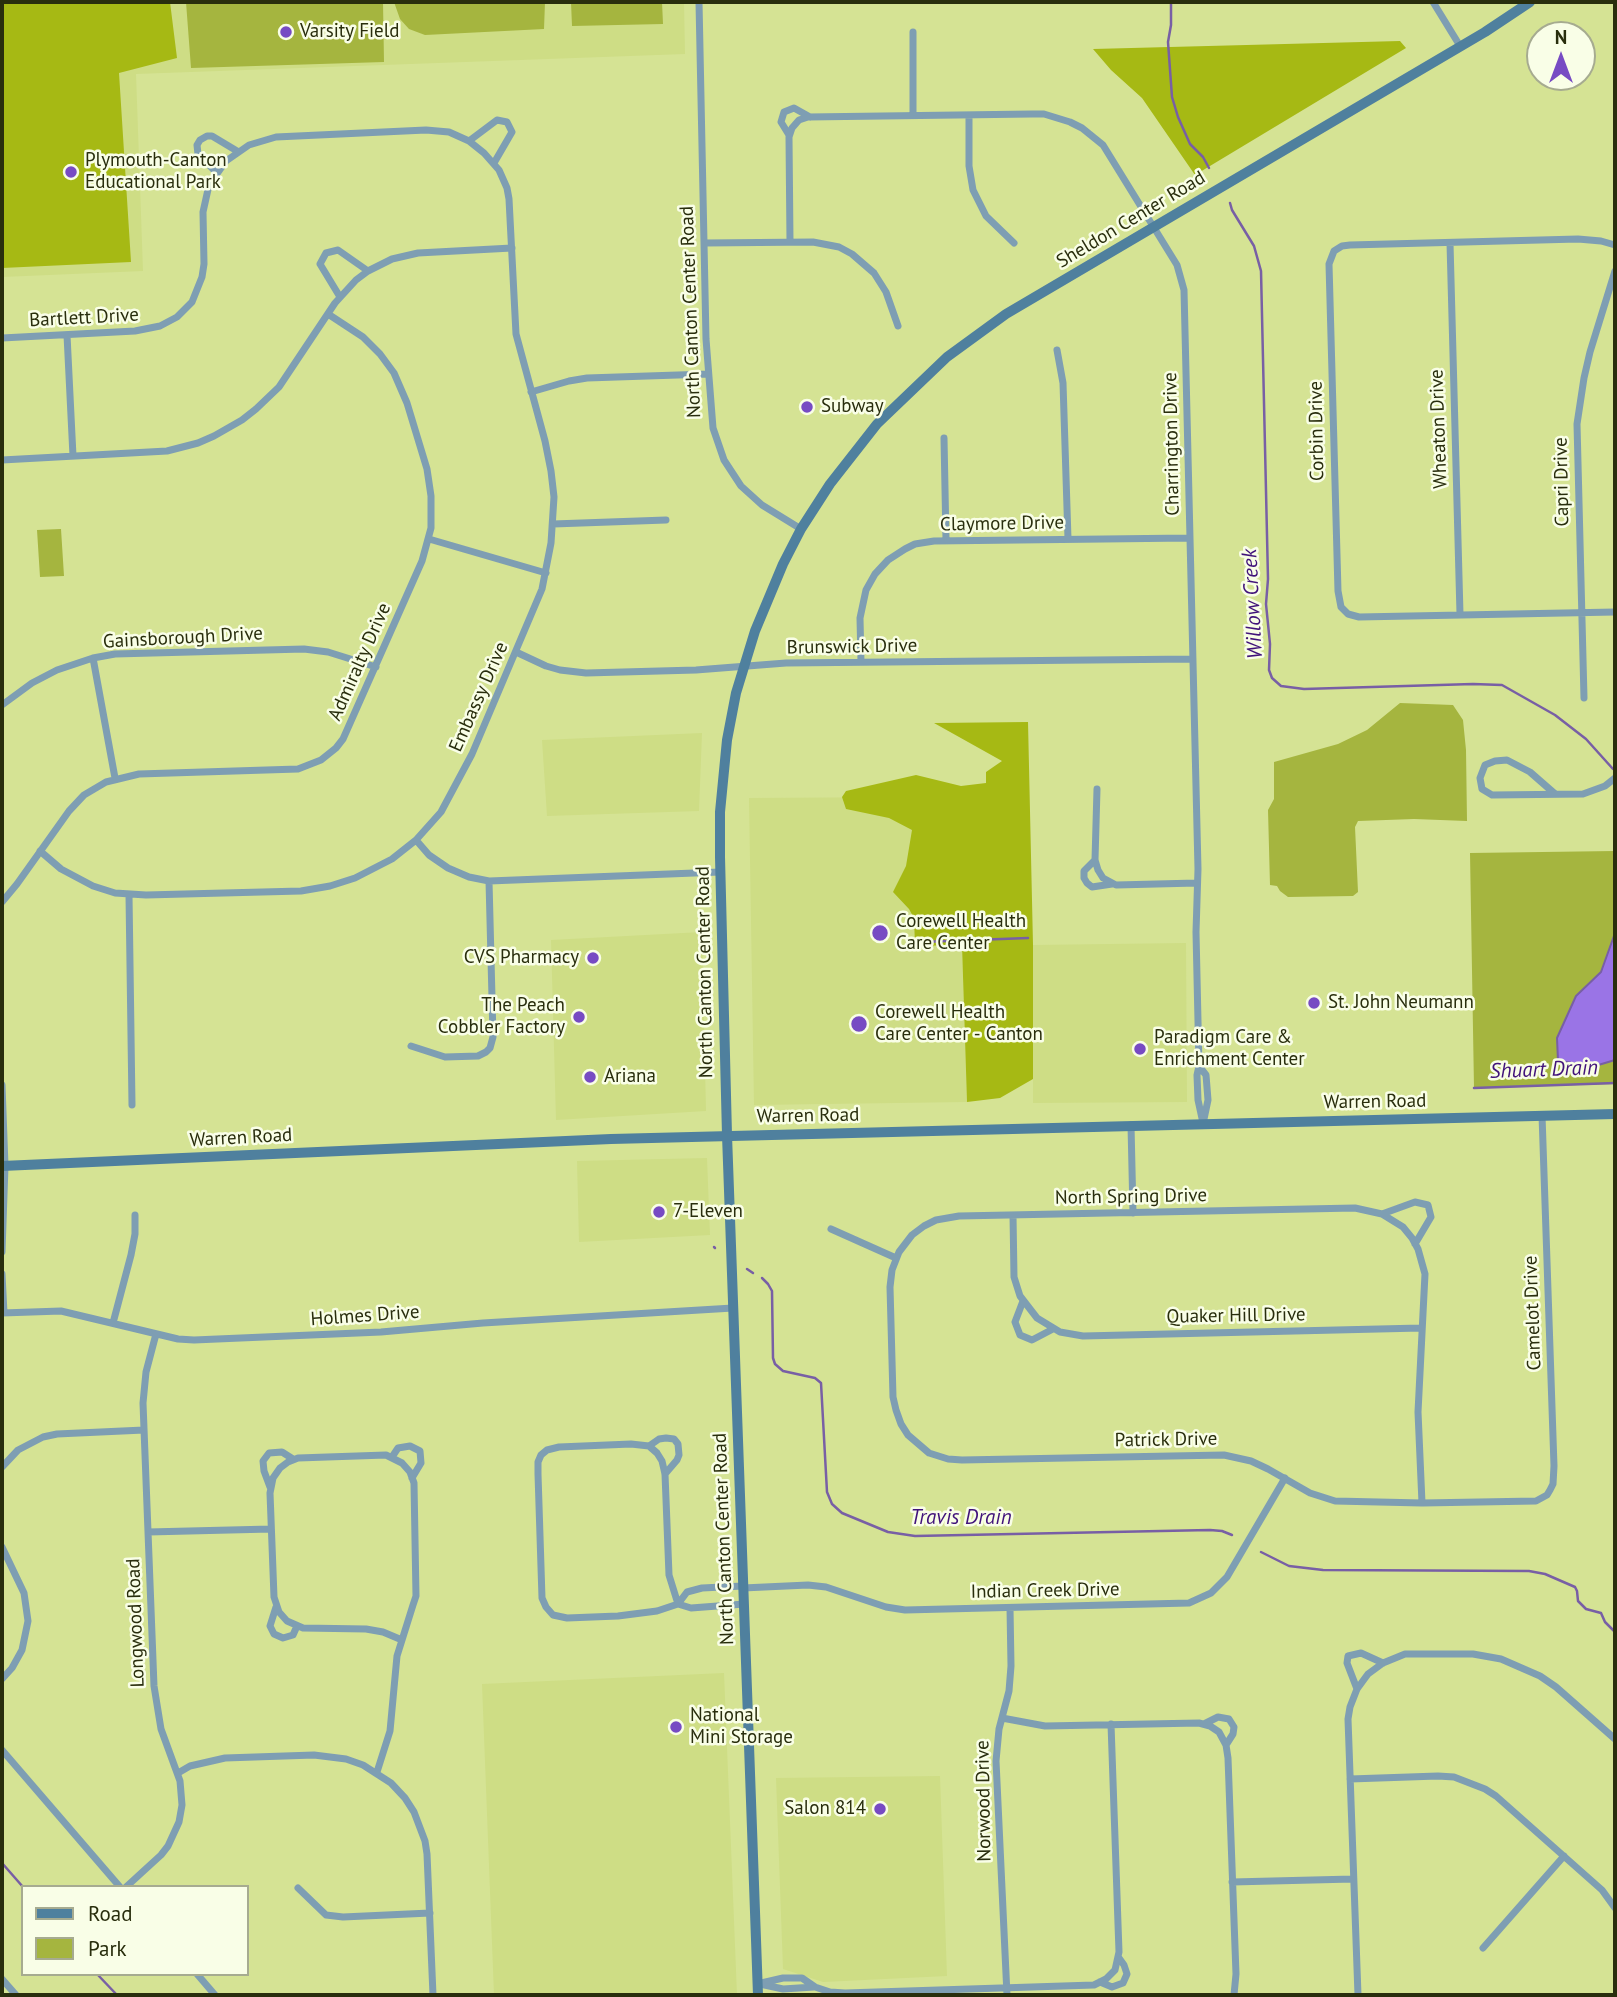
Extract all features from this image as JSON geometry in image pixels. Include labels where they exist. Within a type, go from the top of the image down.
[{"type":"main road","name":"Sheldon Center Road","points":[[802,528],[862,441],[893,407],[947,357],[1006,314],[1530,2]]},
{"type":"main road","name":"North Canton Center Road","points":[[758,1995],[727,1135],[720,812],[731,716],[743,667],[769,593],[802,528]]},
{"type":"main road","name":"Warren Road","points":[[4,1166],[727,1135],[1615,1114]]},
{"type":"street","name":"North Canton Center Road","points":[[699,2],[708,374],[713,428],[729,469],[741,486],[762,505],[802,528]]},
{"type":"street","points":[[1433,2],[1460,46]]},
{"type":"street","points":[[913,32],[913,115]]},
{"type":"street","name":"Charrington Drive","points":[[810,117],[794,108],[784,112],[781,122],[789,135],[795,124],[810,117],[1044,114],[1061,118],[1096,138],[1109,153],[1177,265],[1184,290],[1198,883],[1197,1075],[1198,1100],[1203,1123]]},
{"type":"street","points":[[969,115],[969,166],[974,190],[986,216],[1014,243]]},
{"type":"street","points":[[469,141],[497,120],[507,122],[512,132],[494,163]]},
{"type":"street","name":"Bartlett Drive","points":[[2,338],[148,330],[168,323],[185,310],[196,295],[202,277],[205,194],[216,172],[237,152],[261,140],[426,130],[449,132],[469,141],[484,153]]},
{"type":"street","points":[[789,135],[790,242]]},
{"type":"street","points":[[216,172],[198,154],[197,145],[200,140],[212,136],[237,152]]},
{"type":"street","name":"Embassy Drive","points":[[40,851],[82,882],[129,895],[316,889],[368,873],[392,859],[416,840],[441,812],[457,784],[537,604],[546,573],[553,524],[551,471],[516,334],[507,188],[494,163],[484,153]]},
{"type":"street","points":[[1450,243],[1578,239],[1615,245]]},
{"type":"street","points":[[705,243],[824,243],[852,254],[874,273],[886,292],[898,326]]},
{"type":"street","name":"Corbin Drive","points":[[1450,243],[1350,244],[1334,251],[1329,264],[1334,479],[1338,591],[1339,602],[1344,611],[1359,617],[1460,614]]},
{"type":"street","name":"Wheaton Drive","points":[[1450,243],[1460,614]]},
{"type":"street","points":[[2,460],[167,451],[198,443],[226,430],[256,410],[279,387],[340,298],[368,271],[392,259],[418,253],[512,248]]},
{"type":"street","points":[[340,298],[320,264],[326,253],[338,250],[368,271]]},
{"type":"street","name":"Capri Drive","points":[[1584,698],[1577,448],[1579,407],[1590,352],[1615,271]]},
{"type":"street","name":"Admiralty Drive","points":[[2,902],[77,801],[115,778],[139,774],[287,770],[311,765],[328,755],[342,739],[422,561],[429,540],[432,513],[429,481],[401,388],[387,363],[371,345],[350,327],[328,314]]},
{"type":"street","points":[[67,335],[73,456]]},
{"type":"street","points":[[1057,350],[1063,383],[1068,539]]},
{"type":"street","points":[[531,392],[587,378],[708,374]]},
{"type":"street","points":[[944,438],[946,541]]},
{"type":"street","points":[[553,524],[666,520]]},
{"type":"street","name":"Claymore Drive","points":[[861,662],[861,607],[866,590],[875,574],[888,560],[905,549],[924,542],[946,541],[1189,538]]},
{"type":"street","points":[[429,540],[546,573]]},
{"type":"street","points":[[1460,614],[1615,612]]},
{"type":"street","name":"Gainsborough Drive","points":[[2,705],[44,676],[63,667],[93,658],[134,652],[304,649],[328,652],[376,667]]},
{"type":"street","name":"Brunswick Drive","points":[[516,652],[546,666],[578,673],[696,670],[771,663],[1193,659]]},
{"type":"street","points":[[93,658],[115,778]]},
{"type":"street","points":[[1554,793],[1530,772],[1507,760],[1485,765],[1480,778],[1482,789],[1492,795],[1591,792],[1615,778]]},
{"type":"street","points":[[1097,789],[1095,860],[1099,874],[1112,884]]},
{"type":"street","points":[[416,840],[429,855],[448,868],[469,877],[489,881],[720,872]]},
{"type":"street","points":[[1095,860],[1084,871],[1084,878],[1092,887],[1112,884],[1198,883]]},
{"type":"street","points":[[411,1046],[445,1057],[478,1056],[486,1052],[492,1044],[489,881]]},
{"type":"street","points":[[129,895],[132,1105]]},
{"type":"street","points":[[2,1085],[2,1252]]},
{"type":"street","name":"Camelot Drive","points":[[1536,1501],[1550,1490],[1554,1477],[1542,1115]]},
{"type":"street","points":[[1132,1125],[1133,1213]]},
{"type":"street","name":"North Spring Drive","points":[[896,1258],[903,1245],[924,1226],[936,1220],[959,1216],[1354,1208],[1382,1213],[1403,1227],[1415,1244],[1431,1217],[1428,1205],[1415,1202],[1382,1213]]},
{"type":"street","points":[[113,1323],[131,1255],[135,1215]]},
{"type":"street","name":"Quaker Hill Drive","points":[[1013,1215],[1014,1277],[1023,1301],[1015,1322],[1020,1335],[1032,1340],[1053,1329],[1083,1336],[1421,1328]]},
{"type":"street","points":[[831,1229],[896,1258]]},
{"type":"street","points":[[1415,1244],[1423,1261],[1425,1275],[1418,1412],[1422,1503]]},
{"type":"street","name":"Patrick Drive","points":[[896,1258],[890,1287],[893,1397],[901,1424],[916,1443],[929,1452],[948,1459],[962,1460],[1224,1455],[1251,1461],[1310,1493],[1335,1501],[1536,1501]]},
{"type":"street","points":[[2,1274],[3,1313]]},
{"type":"street","points":[[1023,1301],[1037,1318],[1053,1329]]},
{"type":"street","name":"Holmes Drive","points":[[3,1313],[61,1311],[156,1334],[194,1340],[327,1335],[483,1322],[733,1308]]},
{"type":"street","name":"Longwood Road","points":[[125,1885],[161,1855],[174,1836],[182,1805],[178,1773],[161,1730],[155,1702],[143,1403],[156,1334]]},
{"type":"street","points":[[2,1468],[18,1450],[43,1437],[144,1430]]},
{"type":"street","points":[[649,1446],[666,1438],[674,1439],[678,1444],[680,1455],[665,1474]]},
{"type":"street","points":[[678,1604],[671,1585],[668,1559],[665,1474],[657,1453],[649,1446],[631,1444],[559,1447],[547,1450],[541,1455],[538,1474],[542,1598],[549,1611],[567,1618],[638,1614],[678,1604],[691,1608],[744,1604]]},
{"type":"street","points":[[392,1457],[398,1448],[410,1446],[420,1451],[421,1463],[412,1478]]},
{"type":"street","points":[[293,1459],[282,1452],[269,1453],[263,1461],[270,1488],[276,1607],[287,1621],[298,1626],[366,1629],[402,1640]]},
{"type":"street","points":[[270,1488],[280,1468],[293,1459],[379,1454],[402,1463],[414,1483],[417,1586],[395,1668],[390,1731],[377,1772]]},
{"type":"street","name":"Indian Creek Drive","points":[[678,1604],[687,1592],[694,1590],[815,1585],[839,1590],[895,1609],[1180,1605],[1201,1599],[1227,1577],[1285,1478]]},
{"type":"street","points":[[148,1532],[271,1529]]},
{"type":"street","points":[[2,1547],[24,1593],[28,1621],[22,1650],[2,1679]]},
{"type":"street","points":[[276,1607],[270,1626],[274,1634],[283,1638],[293,1635],[298,1626]]},
{"type":"street","name":"Norwood Drive","points":[[1007,1992],[996,1760],[997,1743],[1009,1691],[1010,1608]]},
{"type":"street","points":[[1357,1689],[1347,1664],[1348,1656],[1361,1653],[1383,1663]]},
{"type":"street","points":[[1358,1995],[1348,1719],[1357,1689],[1368,1674],[1396,1657],[1413,1654],[1473,1654],[1501,1659],[1540,1676],[1615,1739]]},
{"type":"street","points":[[1002,1718],[1045,1726],[1204,1724],[1218,1717],[1229,1719],[1234,1727],[1226,1745]]},
{"type":"street","points":[[757,1984],[783,1989],[815,1987],[845,1993],[1007,1992],[1094,1985],[1100,1982],[1112,1973],[1119,1958],[1111,1724]]},
{"type":"street","points":[[1204,1724],[1219,1732],[1226,1745],[1228,1758],[1236,1974],[1234,1995]]},
{"type":"street","points":[[2,1750],[121,1885]]},
{"type":"street","points":[[178,1773],[190,1766],[225,1758],[314,1755],[346,1759],[377,1772],[391,1783],[405,1798],[421,1828],[427,1854],[433,1995]]},
{"type":"street","points":[[1350,1779],[1438,1776],[1470,1782],[1496,1796],[1602,1890],[1615,1908]]},
{"type":"street","points":[[1483,1948],[1564,1856]]},
{"type":"street","points":[[1232,1882],[1353,1879]]},
{"type":"street","points":[[298,1888],[326,1915],[343,1917],[430,1913]]},
{"type":"street","points":[[1100,1982],[1112,1987],[1123,1983],[1127,1973],[1119,1958]]},
{"type":"street","points":[[199,1976],[215,1995]]},
{"type":"street","points":[[2,1979],[16,1995]]},
{"type":"shaded area","name":"Plymouth-Canton Educational Park","points":[[2,2],[684,2],[685,54],[136,74],[143,271],[2,277]]},
{"type":"shaded area","points":[[2,2],[170,2],[177,58],[119,73],[131,262],[2,268]]},
{"type":"shaded area","points":[[1400,41],[1406,48],[1195,175],[1142,98],[1111,70],[1093,49]]},
{"type":"shaded area","points":[[1028,722],[1033,1079],[1000,1098],[967,1102],[962,945],[915,946],[914,918],[893,892],[906,866],[912,830],[889,818],[846,809],[842,797],[846,791],[916,775],[961,786],[986,783],[986,772],[1002,761],[934,723]]},
{"type":"shaded area","points":[[702,733],[699,811],[547,816],[542,740]]},
{"type":"shaded area","name":"Corewell Health Care Center - Canton","points":[[912,797],[915,946],[962,945],[967,1102],[754,1105],[749,798]]},
{"type":"shaded area","points":[[702,932],[706,1111],[556,1120],[551,940]]},
{"type":"shaded area","points":[[1615,933],[1615,1060],[1595,1066],[1558,1061],[1557,1038],[1576,996],[1601,972]]},
{"type":"shaded area","points":[[1186,943],[1187,1102],[1033,1103],[1033,945]]},
{"type":"shaded area","points":[[707,1158],[710,1235],[579,1242],[577,1161]]},
{"type":"shaded area","points":[[724,1673],[737,1995],[494,1995],[482,1684]]},
{"type":"shaded area","points":[[940,1776],[947,1976],[823,1982],[783,1969],[776,1778]]},
{"type":"green space","name":"Varsity Field","points":[[186,2],[383,2],[384,62],[191,68]]},
{"type":"green space","points":[[394,2],[545,2],[544,29],[425,35],[409,29],[400,19]]},
{"type":"green space","points":[[571,2],[662,2],[663,24],[572,26]]},
{"type":"green space","points":[[61,529],[64,576],[40,577],[37,530]]},
{"type":"green space","points":[[1400,703],[1453,705],[1463,720],[1467,821],[1358,821],[1355,827],[1358,892],[1353,896],[1288,897],[1277,886],[1270,885],[1268,810],[1274,799],[1274,762],[1338,744],[1367,730]]},
{"type":"green space","points":[[1615,851],[1615,1084],[1474,1088],[1470,853]]},
{"type":"waterway","name":"Willow Creek","points":[[1171,4],[1168,42],[1172,97],[1190,144],[1203,157],[1209,168]]},
{"type":"waterway","name":"Willow Creek","points":[[1230,203],[1254,246],[1261,271],[1268,579],[1266,604],[1270,644],[1269,670],[1272,678],[1281,686],[1304,689],[1502,685],[1555,715],[1586,739],[1613,769]]},
{"type":"waterway","name":"Shuart Drain","points":[[921,942],[1028,938]]},
{"type":"waterway","name":"Shuart Drain","points":[[1474,1088],[1615,1083]]},
{"type":"waterway","name":"Travis Drain","points":[[747,1269],[753,1273]]},
{"type":"waterway","name":"Travis Drain","points":[[762,1278],[772,1291],[775,1364],[783,1371],[815,1378],[821,1383],[827,1492],[832,1504],[842,1513],[888,1532],[915,1536],[1210,1530],[1232,1535]]},
{"type":"waterway","name":"Travis Drain","points":[[1261,1552],[1289,1566],[1323,1570],[1529,1571],[1545,1574],[1575,1587],[1578,1601],[1586,1609],[1601,1613],[1605,1622],[1615,1632]]},
{"type":"waterway","points":[[2,1863],[21,1885]]},
{"type":"waterway","points":[[99,1976],[117,1995]]},
{"type":"place","name":"Varsity Field","points":[[286,32]]},
{"type":"place","name":"Plymouth-Canton Educational Park","points":[[71,172]]},
{"type":"place","name":"Subway","points":[[807,407]]},
{"type":"place","name":"Corewell Health Care Center","points":[[880,933]]},
{"type":"place","name":"CVS Pharmacy","points":[[593,958]]},
{"type":"place","name":"St. John Neumann","points":[[1314,1003]]},
{"type":"place","name":"The Peach Cobbler Factory","points":[[579,1017]]},
{"type":"place","name":"Corewell Health Care Center - Canton","points":[[859,1024]]},
{"type":"place","name":"Paradigm Care & Enrichment Center","points":[[1140,1049]]},
{"type":"place","name":"Ariana","points":[[590,1077]]},
{"type":"place","name":"7-Eleven","points":[[659,1212]]},
{"type":"place","name":"National Mini Storage","points":[[676,1727]]},
{"type":"place","name":"Salon 814","points":[[880,1809]]}]
